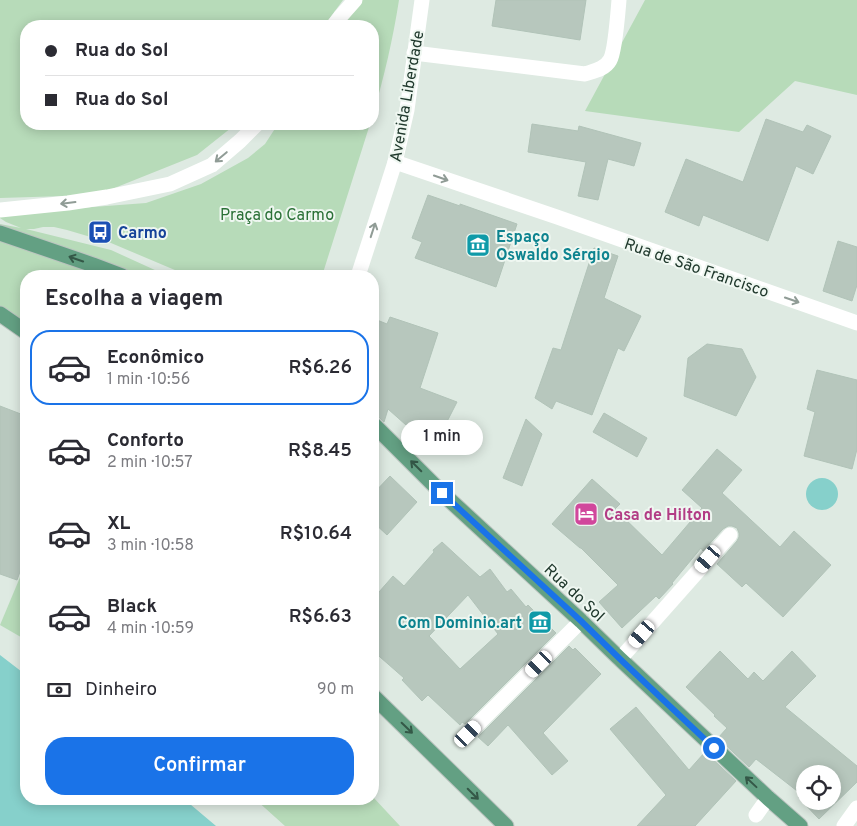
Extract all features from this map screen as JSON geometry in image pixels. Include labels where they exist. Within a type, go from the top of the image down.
[{"type":"main road","points":[[0,233],[106,270]]},
{"type":"main road","points":[[0,314],[20,328]]},
{"type":"main road","name":"Rua do Sol","points":[[379,431],[442,493],[800,826]]},
{"type":"main road","points":[[379,702],[506,826]]},
{"type":"street","points":[[337,20],[355,0]]},
{"type":"street","name":"Avenida Liberdade","points":[[360,270],[395,162],[407,110],[422,0]]},
{"type":"street","points":[[414,53],[585,74],[599,70],[610,60],[619,0]]},
{"type":"street","points":[[0,210],[68,203],[170,184],[212,165],[251,130]]},
{"type":"street","name":"Rua de São Francisco","points":[[395,162],[857,323]]},
{"type":"street","points":[[620,659],[730,535]]},
{"type":"street","points":[[468,734],[581,621]]},
{"type":"street","points":[[756,815],[768,798]]},
{"type":"street","points":[[844,826],[857,808]]},
{"type":"green space","points":[[0,0],[343,0],[328,20],[20,20],[20,130],[228,130],[197,155],[97,195],[0,198]]},
{"type":"green space","points":[[362,0],[399,0],[379,93],[379,20],[344,20]]},
{"type":"green space","points":[[645,0],[857,0],[857,95],[795,81],[739,132],[585,111]]},
{"type":"green space","name":"Praça do Carmo","points":[[274,130],[368,130],[324,270],[175,270],[111,243],[67,230],[54,227],[26,229],[111,250],[155,270],[20,270],[20,335],[0,324],[0,224],[21,228],[0,218],[0,214],[146,203],[201,184],[248,158],[265,144]]},
{"type":"green space","points":[[20,577],[20,637],[0,625]]},
{"type":"green space","points":[[379,803],[400,826],[285,826],[262,805],[379,805]]},
{"type":"water","points":[[822,478],[833,483],[838,494],[833,505],[822,510],[811,505],[806,494],[811,483]]},
{"type":"water","points":[[0,655],[20,670],[20,805],[191,805],[216,826],[0,826]]},
{"type":"building","points":[[496,0],[586,0],[580,40],[492,26]]},
{"type":"building","points":[[766,119],[803,132],[807,125],[831,136],[813,174],[796,166],[768,241],[703,215],[699,226],[665,212],[686,159],[743,182]]},
{"type":"building","points":[[532,124],[578,131],[579,126],[641,143],[634,166],[608,159],[598,200],[578,196],[586,162],[528,152]]},
{"type":"building","name":"Espaço Oswaldo Sérgio","points":[[428,195],[517,224],[496,287],[415,258],[422,242],[412,238]]},
{"type":"building","points":[[838,241],[857,247],[857,285],[852,301],[823,291]]},
{"type":"building","points":[[594,248],[618,256],[604,298],[641,316],[624,351],[618,348],[592,415],[556,401],[552,409],[535,398],[553,348],[561,350]]},
{"type":"building","points":[[390,317],[438,333],[420,388],[457,402],[433,449],[388,409],[384,422],[379,417],[379,321],[387,324]]},
{"type":"building","points":[[707,344],[742,349],[756,377],[736,416],[684,396],[688,358]]},
{"type":"building","points":[[817,370],[857,380],[857,449],[852,469],[804,456],[815,412],[807,409]]},
{"type":"building","points":[[0,406],[20,414],[20,572],[17,580],[0,574]]},
{"type":"building","points":[[604,413],[647,438],[637,457],[593,432]]},
{"type":"building","points":[[526,419],[542,434],[522,486],[503,478]]},
{"type":"building","points":[[717,449],[742,470],[722,493],[780,547],[794,531],[831,565],[783,617],[746,583],[742,587],[717,564],[739,537],[737,528],[728,526],[703,551],[701,548],[659,599],[656,596],[622,628],[599,602],[618,585],[581,548],[552,524],[592,479],[620,504],[615,509],[662,555],[702,508],[682,490]]},
{"type":"building","points":[[390,476],[417,502],[387,535],[379,528],[379,488]]},
{"type":"building","points":[[442,542],[480,577],[490,569],[507,592],[511,589],[526,607],[528,605],[556,633],[465,724],[462,722],[460,725],[428,695],[422,701],[402,680],[404,678],[379,656],[379,592],[393,576],[404,586],[434,552],[433,550]],"holes":[[[468,595],[498,634],[460,669],[429,636]]]},
{"type":"building","points":[[569,646],[573,650],[575,648],[601,674],[543,733],[568,761],[552,775],[508,725],[488,746],[478,737]]},
{"type":"building","points":[[720,651],[748,679],[754,672],[763,681],[792,651],[816,676],[785,707],[857,766],[857,782],[841,798],[841,765],[796,765],[796,790],[756,759],[749,767],[718,738],[727,728],[686,687]]},
{"type":"building","points":[[636,707],[689,770],[705,752],[736,781],[695,826],[637,826],[666,795],[610,729]]},
{"type":"building","points":[[810,810],[828,810],[819,819]]},
{"type":"place","name":"Carmo","points":[[100,232]]},
{"type":"place","name":"Espaço Oswaldo Sérgio","points":[[478,245]]},
{"type":"place","name":"Casa de Hilton","points":[[586,514]]},
{"type":"place","name":"Com Dominio.art","points":[[540,622]]},
{"type":"route","points":[[442,493],[581,621],[714,748]]}]
